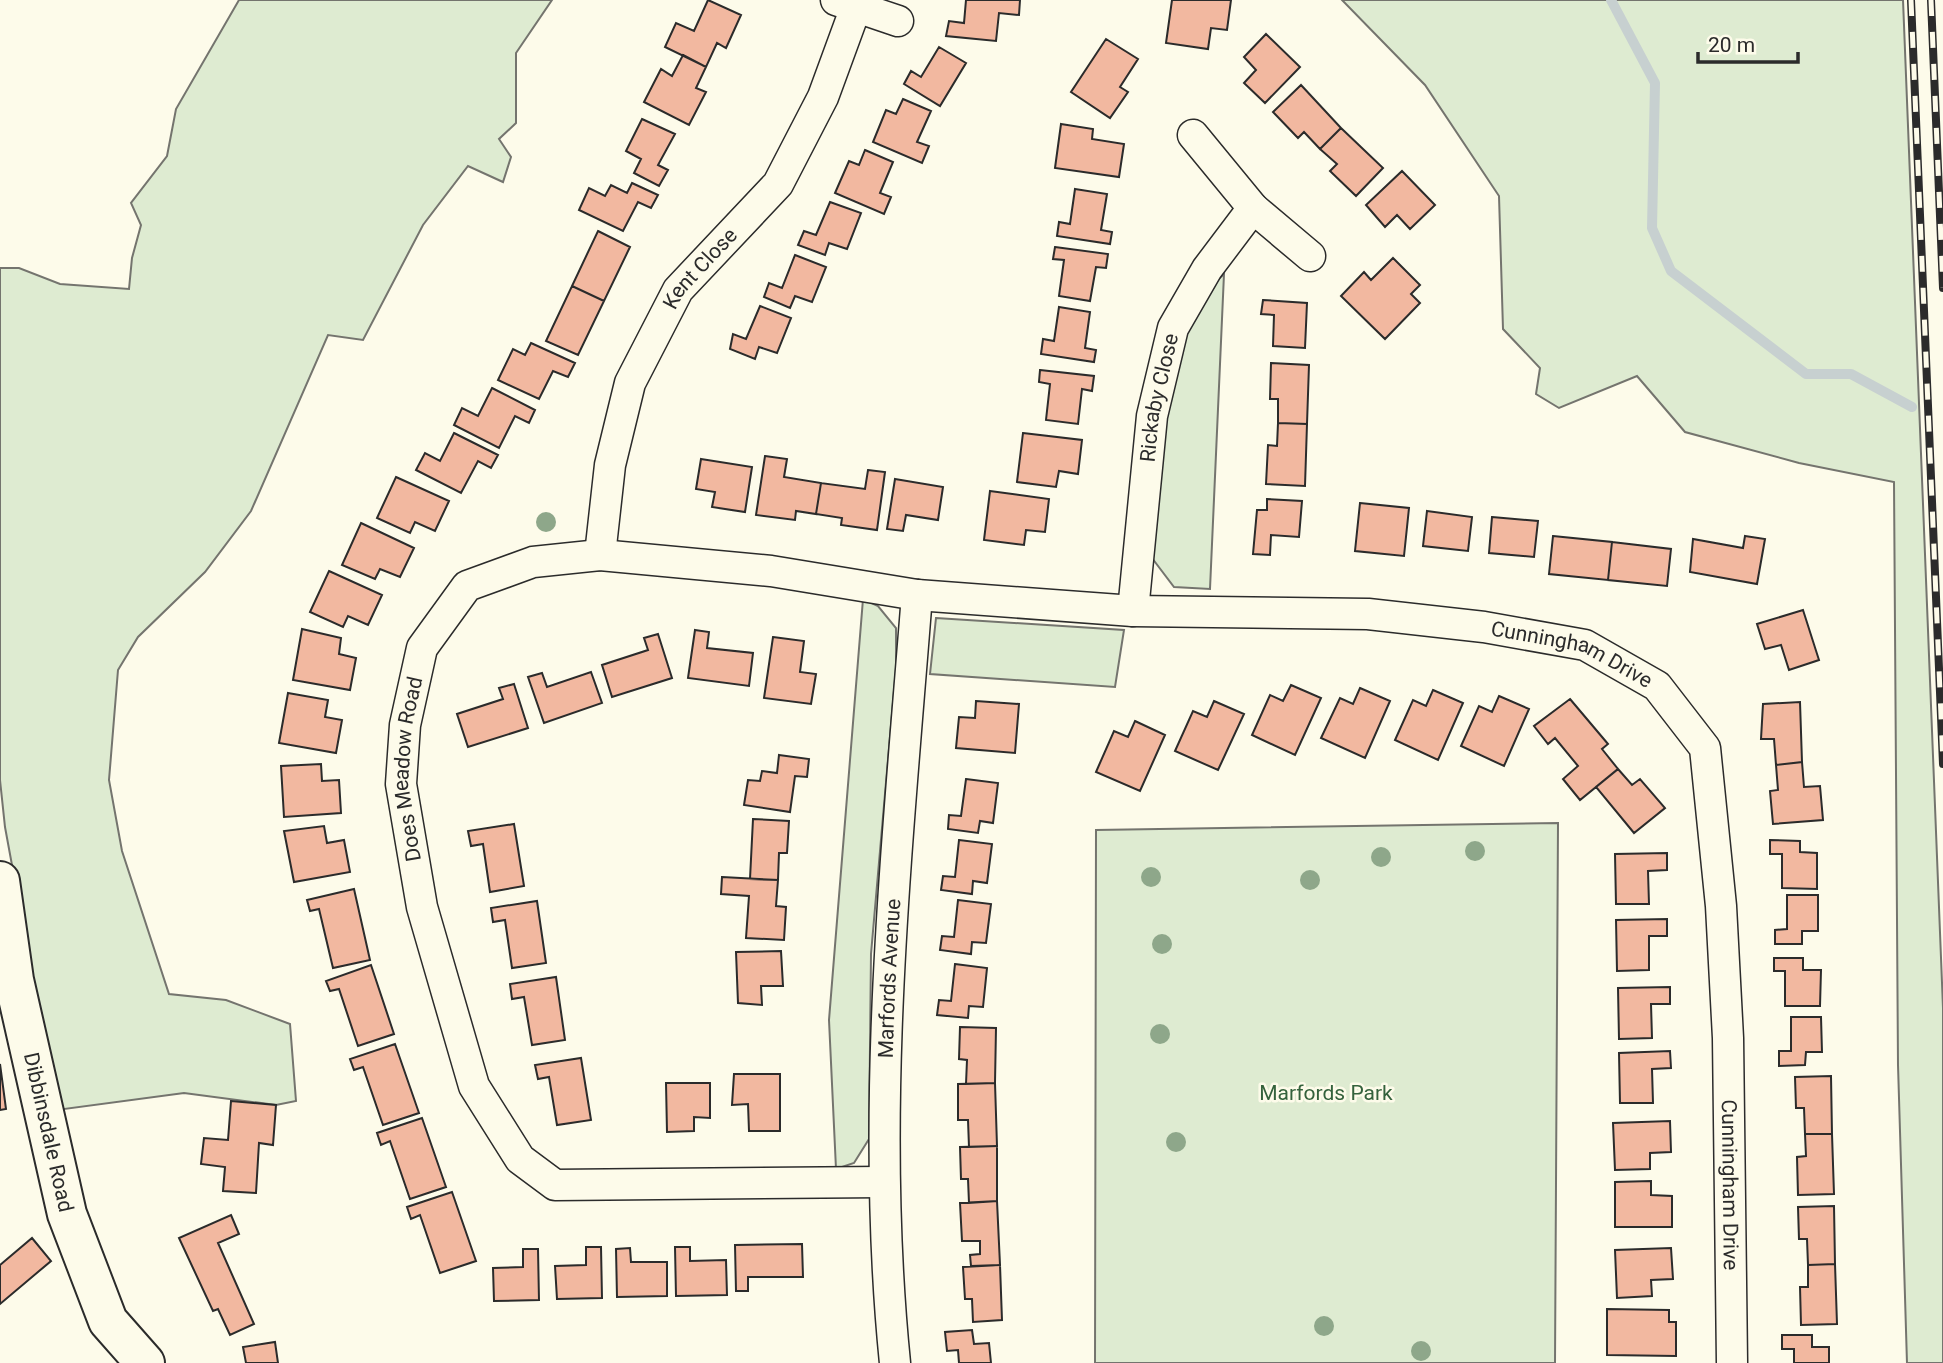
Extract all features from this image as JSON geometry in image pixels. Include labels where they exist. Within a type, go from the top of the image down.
[{"type":"street","name":"Kent Close","points":[[600,555],[610,465],[630,383],[678,290],[778,184],[823,97],[846,4],[898,21]]},
{"type":"street","points":[[1193,135],[1253,208],[1310,256]]},
{"type":"street","name":"Rickaby Close","points":[[1133,611],[1152,416],[1174,328],[1207,269],[1253,208]]},
{"type":"street","name":"Does Meadow Road","points":[[883,1182],[555,1185],[520,1159],[474,1086],[422,907],[401,784],[405,724],[422,648],[467,586],[533,562],[600,555],[771,571],[917,595]]},
{"type":"street","name":"Cunningham Drive","points":[[917,595],[1133,611],[1368,614],[1484,628],[1585,645],[1657,686],[1705,748],[1721,906],[1728,1038],[1732,1363]]},
{"type":"street","name":"Marfords Avenue","points":[[895,1363],[883,1182],[888,951],[917,595]]},
{"type":"street","name":"Dibbinsdale Road","points":[[0,881],[14,980],[67,1213],[108,1321],[145,1363]]},
{"type":"green space","points":[[239,0],[552,0],[516,53],[516,123],[499,139],[511,157],[503,182],[468,166],[423,225],[363,340],[328,335],[251,511],[205,572],[138,637],[118,670],[109,780],[122,851],[169,994],[226,1000],[290,1024],[296,1101],[276,1105],[184,1093],[57,1110],[5,827],[0,780],[0,268],[19,268],[60,284],[129,289],[132,258],[141,225],[131,203],[167,156],[176,109]]},
{"type":"green space","points":[[1342,0],[1903,0],[1943,1008],[1943,1363],[1907,1363],[1898,1065],[1894,482],[1799,463],[1685,432],[1637,376],[1559,408],[1536,394],[1540,368],[1503,329],[1499,196],[1425,85]]},
{"type":"green space","points":[[1224,274],[1210,589],[1174,587],[1152,558],[1157,458],[1176,352],[1206,291]]},
{"type":"green space","points":[[863,599],[878,606],[896,628],[896,668],[871,954],[869,1139],[854,1163],[836,1169],[829,1020]]},
{"type":"green space","points":[[936,618],[1124,630],[1115,687],[930,674]]},
{"type":"green space","name":"Marfords Park","points":[[1558,823],[1555,1363],[1095,1363],[1096,830]]},
{"type":"building","points":[[708,0],[741,15],[726,48],[717,43],[706,67],[665,47],[676,23],[694,31]]},
{"type":"building","points":[[966,0],[1020,0],[1019,15],[999,13],[996,41],[946,36],[949,21],[964,23]]},
{"type":"building","points":[[1172,0],[1231,0],[1227,30],[1211,28],[1208,49],[1166,43]]},
{"type":"building","points":[[1266,34],[1300,67],[1265,103],[1244,83],[1256,70],[1244,57]]},
{"type":"building","points":[[1106,39],[1138,59],[1120,87],[1128,92],[1110,118],[1071,92]]},
{"type":"building","points":[[939,47],[966,63],[940,106],[904,84],[911,71],[921,77]]},
{"type":"building","points":[[683,55],[706,67],[696,88],[706,92],[689,125],[644,102],[661,69],[672,76]]},
{"type":"building","points":[[1301,85],[1341,128],[1320,149],[1304,132],[1298,138],[1273,112]]},
{"type":"building","points":[[903,99],[931,111],[917,142],[929,146],[922,163],[873,142],[886,110],[896,114]]},
{"type":"building","points":[[642,119],[675,134],[658,165],[668,170],[659,186],[634,173],[641,159],[626,151]]},
{"type":"building","points":[[1061,124],[1093,129],[1092,139],[1124,144],[1119,177],[1055,168]]},
{"type":"building","points":[[1341,128],[1383,168],[1356,196],[1330,171],[1337,164],[1320,149]]},
{"type":"building","points":[[865,150],[893,162],[880,193],[891,197],[884,214],[835,193],[849,161],[859,165]]},
{"type":"building","points":[[1402,171],[1435,205],[1410,229],[1397,215],[1385,227],[1366,205]]},
{"type":"building","points":[[632,183],[658,195],[651,208],[638,202],[623,231],[579,210],[589,188],[605,196],[611,185],[627,193]]},
{"type":"building","points":[[1075,189],[1107,194],[1101,230],[1112,232],[1110,244],[1057,236],[1059,222],[1070,224]]},
{"type":"building","points":[[830,202],[861,213],[847,249],[829,243],[825,255],[798,245],[804,231],[816,235]]},
{"type":"building","points":[[598,231],[630,247],[604,301],[572,286]]},
{"type":"building","points":[[1055,247],[1108,254],[1106,268],[1096,267],[1090,301],[1059,296],[1064,260],[1053,259]]},
{"type":"building","points":[[795,255],[826,267],[812,302],[795,296],[790,308],[764,297],[769,283],[782,288]]},
{"type":"building","points":[[1393,258],[1420,285],[1411,294],[1420,303],[1385,339],[1341,296],[1364,272],[1371,280]]},
{"type":"building","points":[[572,286],[604,301],[578,355],[546,341]]},
{"type":"building","points":[[1263,300],[1307,303],[1305,348],[1273,346],[1274,315],[1261,314]]},
{"type":"building","points":[[760,306],[791,318],[777,353],[759,347],[755,359],[730,349],[733,334],[746,339]]},
{"type":"building","points":[[1059,307],[1090,312],[1085,348],[1096,350],[1094,362],[1041,354],[1043,339],[1054,341]]},
{"type":"building","points":[[531,343],[575,363],[568,377],[553,371],[539,399],[498,380],[513,349],[525,355]]},
{"type":"building","points":[[1271,363],[1309,365],[1307,424],[1278,423],[1278,399],[1270,399]]},
{"type":"building","points":[[1040,370],[1094,376],[1092,391],[1082,389],[1078,424],[1046,420],[1050,384],[1039,382]]},
{"type":"building","points":[[492,388],[535,410],[529,423],[515,416],[499,448],[454,425],[462,408],[478,416]]},
{"type":"building","points":[[1278,423],[1307,424],[1305,486],[1266,484],[1268,445],[1277,446]]},
{"type":"building","points":[[454,433],[498,455],[491,468],[478,461],[461,493],[416,470],[425,453],[440,461]]},
{"type":"building","points":[[1023,433],[1082,440],[1078,474],[1059,471],[1056,487],[1017,482]]},
{"type":"building","points":[[765,456],[787,459],[784,477],[821,483],[816,514],[796,511],[795,520],[756,515]]},
{"type":"building","points":[[701,459],[752,467],[745,512],[712,507],[715,492],[696,489]]},
{"type":"building","points":[[868,470],[885,472],[877,530],[841,525],[842,518],[816,514],[821,483],[865,489]]},
{"type":"building","points":[[396,477],[449,501],[435,531],[415,522],[410,533],[377,518]]},
{"type":"building","points":[[895,479],[943,487],[938,520],[906,515],[903,531],[887,529]]},
{"type":"building","points":[[990,491],[1049,499],[1045,532],[1026,530],[1024,545],[984,540]]},
{"type":"building","points":[[1267,499],[1302,501],[1299,537],[1271,535],[1270,555],[1253,554],[1257,510],[1267,510]]},
{"type":"building","points":[[1360,503],[1409,508],[1404,556],[1355,551]]},
{"type":"building","points":[[1427,511],[1472,517],[1468,551],[1423,546]]},
{"type":"building","points":[[1492,517],[1538,521],[1534,557],[1489,553]]},
{"type":"building","points":[[361,523],[414,548],[400,577],[380,569],[375,579],[342,565]]},
{"type":"building","points":[[1553,536],[1612,542],[1608,580],[1549,574]]},
{"type":"building","points":[[1745,536],[1765,539],[1757,584],[1690,572],[1693,539],[1743,548]]},
{"type":"building","points":[[1612,542],[1671,549],[1667,586],[1608,580]]},
{"type":"building","points":[[329,571],[382,595],[368,625],[348,616],[343,627],[310,612]]},
{"type":"building","points":[[1803,610],[1819,660],[1789,670],[1781,645],[1765,649],[1757,624]]},
{"type":"building","points":[[302,629],[341,638],[339,654],[356,658],[350,690],[293,680]]},
{"type":"building","points":[[695,630],[709,632],[707,648],[753,653],[749,686],[688,678]]},
{"type":"building","points":[[658,634],[672,678],[612,697],[602,665],[648,650],[644,638]]},
{"type":"building","points":[[773,637],[804,641],[800,672],[816,674],[811,704],[764,698]]},
{"type":"building","points":[[591,672],[602,703],[544,723],[528,677],[542,673],[547,687]]},
{"type":"building","points":[[514,684],[528,728],[468,747],[457,714],[503,699],[499,688]]},
{"type":"building","points":[[1291,685],[1321,698],[1295,755],[1252,735],[1270,695],[1283,701]]},
{"type":"building","points":[[1360,688],[1390,701],[1365,758],[1321,738],[1340,698],[1353,704]]},
{"type":"building","points":[[1433,690],[1463,703],[1438,760],[1395,740],[1413,700],[1426,706]]},
{"type":"building","points":[[288,693],[328,700],[325,717],[342,720],[336,753],[279,743]]},
{"type":"building","points":[[1499,696],[1529,709],[1504,766],[1461,746],[1479,706],[1492,712]]},
{"type":"building","points":[[1570,699],[1608,744],[1602,749],[1618,769],[1580,800],[1563,779],[1578,766],[1555,738],[1548,744],[1534,726]]},
{"type":"building","points":[[976,701],[1019,704],[1015,753],[956,748],[959,717],[975,718]]},
{"type":"building","points":[[1214,701],[1244,714],[1218,770],[1175,751],[1193,711],[1207,717]]},
{"type":"building","points":[[1800,702],[1802,762],[1776,765],[1774,739],[1761,739],[1763,704]]},
{"type":"building","points":[[1135,721],[1165,735],[1140,791],[1096,772],[1114,731],[1128,737]]},
{"type":"building","points":[[779,755],[809,759],[807,777],[795,776],[790,812],[744,805],[748,780],[760,781],[762,771],[777,773]]},
{"type":"building","points":[[1802,762],[1804,787],[1820,786],[1823,820],[1773,824],[1770,791],[1778,790],[1776,765]]},
{"type":"building","points":[[321,764],[322,781],[339,780],[341,813],[284,817],[281,766]]},
{"type":"building","points":[[1618,769],[1632,785],[1640,779],[1665,808],[1634,833],[1596,787]]},
{"type":"building","points":[[966,779],[998,783],[993,823],[980,821],[978,833],[948,829],[949,815],[961,816]]},
{"type":"building","points":[[753,819],[789,821],[787,853],[779,853],[778,880],[750,879]]},
{"type":"building","points":[[514,824],[524,886],[490,892],[483,844],[471,846],[468,831]]},
{"type":"building","points":[[324,826],[327,843],[344,840],[350,872],[294,882],[284,831]]},
{"type":"building","points":[[959,840],[992,844],[987,883],[973,881],[972,894],[941,890],[943,876],[955,877]]},
{"type":"building","points":[[1770,840],[1800,841],[1800,852],[1817,853],[1817,889],[1782,888],[1782,854],[1770,854]]},
{"type":"building","points":[[1667,853],[1667,870],[1648,871],[1649,904],[1616,904],[1615,854]]},
{"type":"building","points":[[722,877],[778,880],[776,906],[786,907],[784,940],[746,938],[749,896],[721,894]]},
{"type":"building","points":[[354,889],[370,960],[333,968],[319,909],[310,911],[307,900]]},
{"type":"building","points":[[1787,895],[1818,895],[1818,931],[1802,931],[1802,944],[1775,944],[1775,930],[1787,929]]},
{"type":"building","points":[[958,900],[991,904],[986,943],[972,942],[971,954],[940,950],[942,936],[954,937]]},
{"type":"building","points":[[537,901],[546,963],[512,968],[505,920],[493,922],[491,908]]},
{"type":"building","points":[[1667,919],[1667,936],[1649,936],[1649,970],[1617,971],[1616,920]]},
{"type":"building","points":[[781,951],[783,986],[761,986],[762,1005],[738,1003],[736,952]]},
{"type":"building","points":[[1774,958],[1803,958],[1803,970],[1821,970],[1820,1006],[1785,1006],[1785,971],[1774,971]]},
{"type":"building","points":[[955,964],[987,968],[983,1007],[969,1006],[968,1018],[937,1015],[939,1000],[951,1001]]},
{"type":"building","points":[[371,965],[394,1034],[358,1046],[339,989],[330,991],[326,981]]},
{"type":"building","points":[[556,977],[565,1040],[532,1045],[524,997],[512,999],[510,984]]},
{"type":"building","points":[[1670,987],[1670,1004],[1651,1004],[1652,1038],[1619,1039],[1618,988]]},
{"type":"building","points":[[1791,1017],[1821,1017],[1822,1052],[1806,1052],[1805,1065],[1779,1066],[1779,1051],[1791,1051]]},
{"type":"building","points":[[960,1027],[996,1028],[995,1083],[966,1084],[967,1060],[959,1059]]},
{"type":"building","points":[[395,1044],[419,1113],[383,1125],[363,1067],[354,1070],[350,1059]]},
{"type":"building","points":[[1670,1051],[1671,1068],[1652,1069],[1653,1103],[1620,1103],[1619,1053]]},
{"type":"building","points":[[581,1058],[591,1120],[557,1125],[549,1077],[538,1079],[535,1065]]},
{"type":"building","points":[[0,1064],[6,1109],[0,1110]]},
{"type":"building","points":[[734,1074],[780,1074],[780,1131],[749,1131],[748,1104],[732,1105]]},
{"type":"building","points":[[1831,1076],[1832,1134],[1805,1134],[1804,1108],[1796,1108],[1795,1077]]},
{"type":"building","points":[[666,1083],[710,1083],[710,1118],[694,1117],[694,1131],[667,1132]]},
{"type":"building","points":[[995,1083],[997,1146],[969,1147],[968,1120],[958,1120],[958,1084]]},
{"type":"building","points":[[231,1101],[276,1105],[273,1145],[259,1143],[256,1193],[223,1191],[225,1167],[201,1164],[204,1138],[228,1140]]},
{"type":"building","points":[[422,1118],[446,1187],[410,1199],[390,1141],[381,1145],[377,1133]]},
{"type":"building","points":[[1670,1121],[1671,1152],[1650,1153],[1650,1169],[1615,1170],[1613,1123]]},
{"type":"building","points":[[1805,1134],[1832,1134],[1834,1194],[1798,1195],[1797,1157],[1806,1156]]},
{"type":"building","points":[[997,1146],[997,1201],[969,1203],[968,1179],[961,1179],[960,1147]]},
{"type":"building","points":[[1651,1181],[1651,1195],[1672,1196],[1672,1227],[1615,1227],[1615,1182]]},
{"type":"building","points":[[452,1192],[476,1261],[440,1273],[420,1215],[411,1219],[407,1207]]},
{"type":"building","points":[[997,1201],[1000,1265],[971,1266],[970,1255],[980,1254],[980,1241],[962,1241],[960,1203]]},
{"type":"building","points":[[1834,1206],[1835,1264],[1808,1265],[1807,1239],[1799,1239],[1798,1207]]},
{"type":"building","points":[[231,1215],[239,1234],[218,1243],[254,1324],[230,1335],[218,1309],[213,1311],[179,1238]]},
{"type":"building","points":[[32,1238],[51,1261],[0,1304],[0,1265]]},
{"type":"building","points":[[802,1244],[803,1277],[748,1277],[748,1291],[736,1291],[735,1245]]},
{"type":"building","points":[[586,1247],[601,1247],[602,1298],[557,1299],[555,1266],[586,1265]]},
{"type":"building","points":[[675,1247],[690,1247],[690,1261],[726,1260],[727,1295],[676,1296]]},
{"type":"building","points":[[630,1248],[631,1262],[667,1262],[667,1296],[617,1297],[616,1249]]},
{"type":"building","points":[[1671,1248],[1673,1279],[1651,1280],[1652,1296],[1617,1298],[1615,1250]]},
{"type":"building","points":[[523,1249],[538,1249],[539,1300],[494,1301],[493,1268],[523,1267]]},
{"type":"building","points":[[1835,1264],[1837,1324],[1801,1325],[1800,1287],[1808,1287],[1808,1265]]},
{"type":"building","points":[[1000,1265],[1002,1320],[973,1322],[972,1299],[965,1299],[963,1267]]},
{"type":"building","points":[[1607,1309],[1669,1310],[1669,1322],[1676,1322],[1676,1356],[1607,1355]]},
{"type":"building","points":[[972,1330],[974,1344],[989,1343],[991,1363],[959,1363],[958,1350],[947,1351],[945,1332]]},
{"type":"building","points":[[1782,1335],[1812,1335],[1812,1347],[1829,1347],[1829,1363],[1794,1363],[1794,1349],[1782,1349]]},
{"type":"building","points":[[275,1342],[278,1363],[246,1363],[243,1347]]},
{"type":"waterway","points":[[1611,0],[1655,83],[1652,228],[1671,271],[1806,374],[1851,374],[1912,407]]},
{"type":"railway","points":[[1911,0],[1943,764]]},
{"type":"railway","points":[[1931,0],[1943,288]]}]
